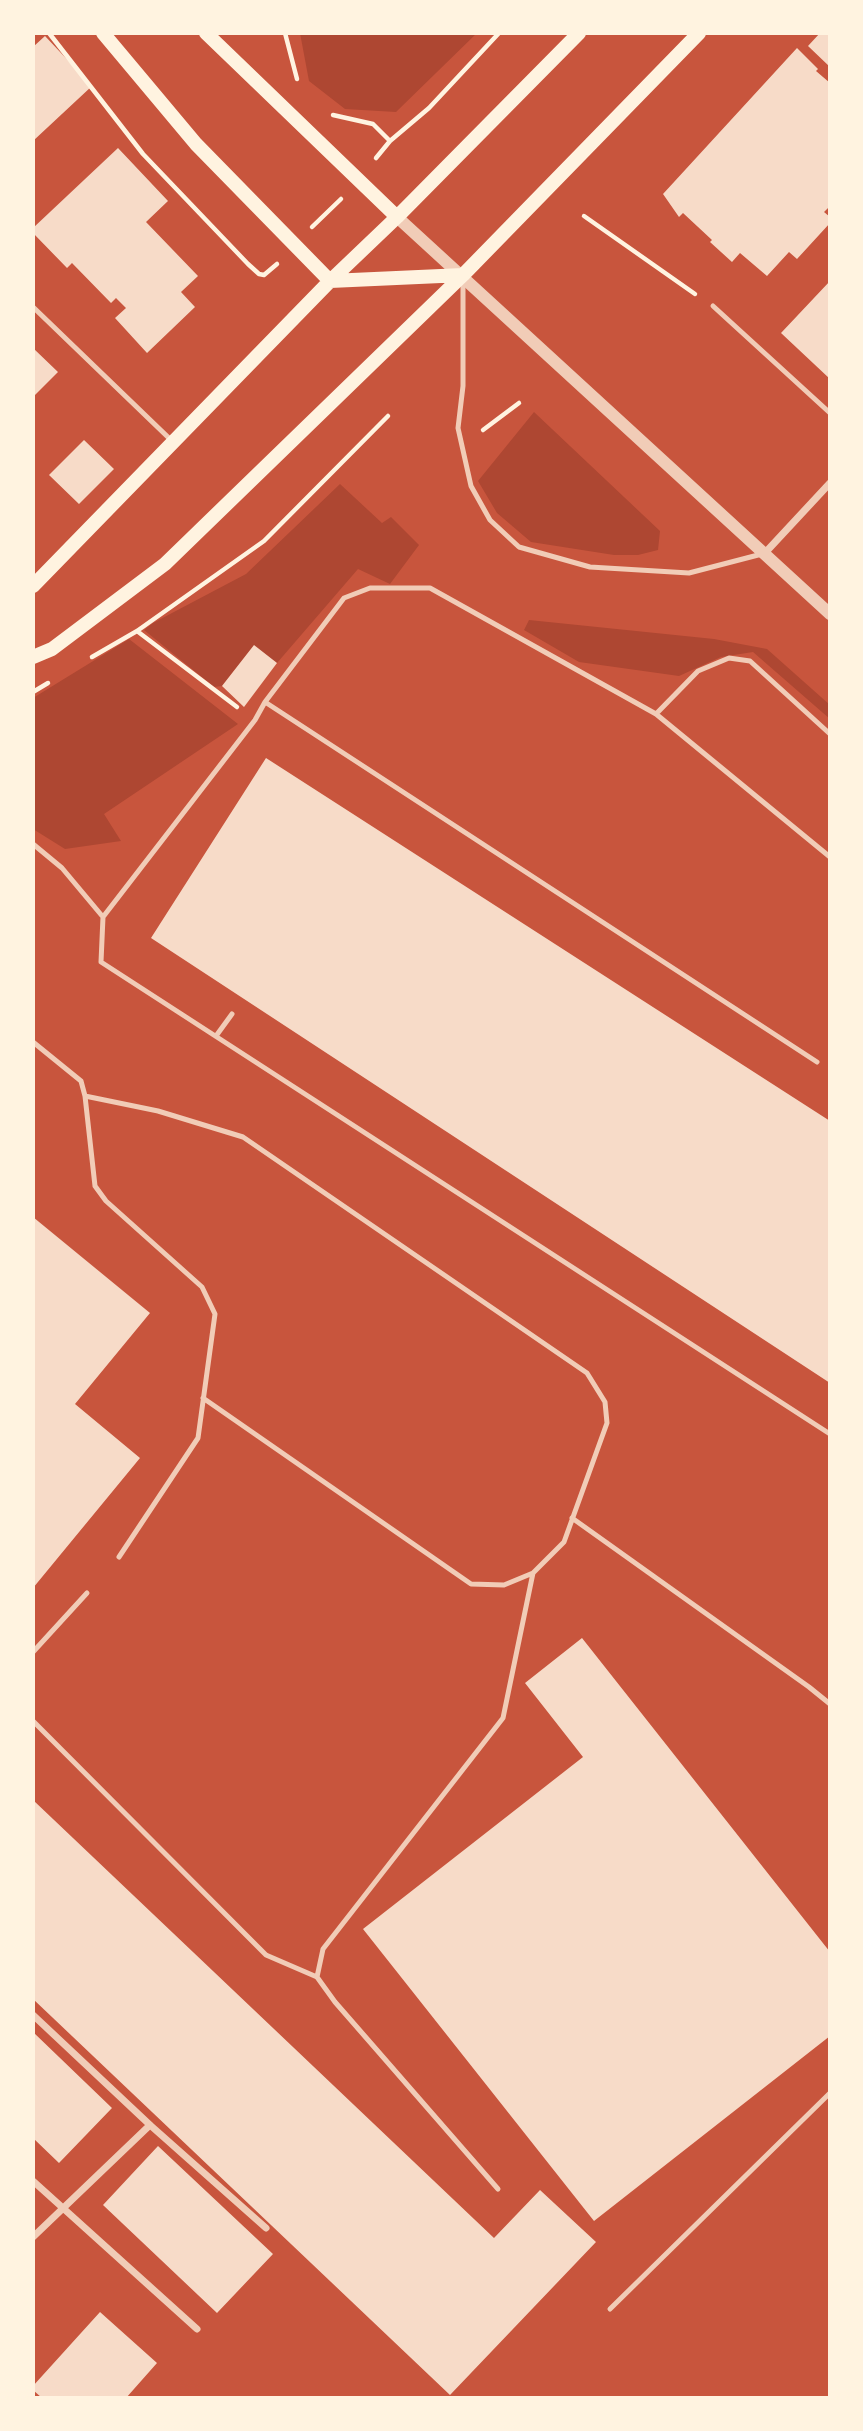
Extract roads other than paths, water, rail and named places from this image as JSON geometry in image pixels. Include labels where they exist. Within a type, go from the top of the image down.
[{"type":"main road","points":[[103,33],[196,144],[330,281],[463,275]]},
{"type":"main road","points":[[206,33],[214,44],[397,217]]},
{"type":"main road","points":[[33,586],[330,281],[579,33]]},
{"type":"main road","points":[[33,657],[52,649],[165,564],[463,275],[699,33]]},
{"type":"street","points":[[397,217],[830,614]]},
{"type":"street","points":[[764,554],[830,483]]},
{"type":"street","points":[[33,2015],[150,2125],[266,2228]]},
{"type":"street","points":[[33,2237],[150,2125]]},
{"type":"street","points":[[33,2181],[197,2329]]},
{"type":"lane","points":[[463,275],[463,386],[458,428],[471,486],[491,520],[519,547],[590,567],[689,573],[764,554]]},
{"type":"lane","points":[[713,306],[830,413]]},
{"type":"lane","points":[[33,307],[173,441]]},
{"type":"lane","points":[[828,1430],[101,962],[103,917],[255,720],[265,702],[344,598],[370,588],[430,588],[656,714],[830,857]]},
{"type":"lane","points":[[656,714],[698,671],[729,659],[750,661],[830,734]]},
{"type":"lane","points":[[265,702],[817,1062]]},
{"type":"lane","points":[[33,844],[62,868],[103,917]]},
{"type":"lane","points":[[216,1037],[232,1014]]},
{"type":"lane","points":[[33,1042],[81,1081],[95,1186],[106,1201],[202,1287],[215,1314],[198,1438],[119,1557]]},
{"type":"lane","points":[[85,1096],[158,1111],[243,1137],[587,1373],[605,1402],[607,1423],[564,1542],[533,1573],[504,1585],[471,1584],[203,1398]]},
{"type":"lane","points":[[572,1518],[809,1686],[830,1704]]},
{"type":"lane","points":[[317,1977],[323,1949],[503,1718],[533,1573]]},
{"type":"lane","points":[[33,1652],[87,1593]]},
{"type":"lane","points":[[33,1721],[266,1955],[317,1977],[335,2002],[498,2189]]},
{"type":"lane","points":[[610,2309],[830,2093]]}]
